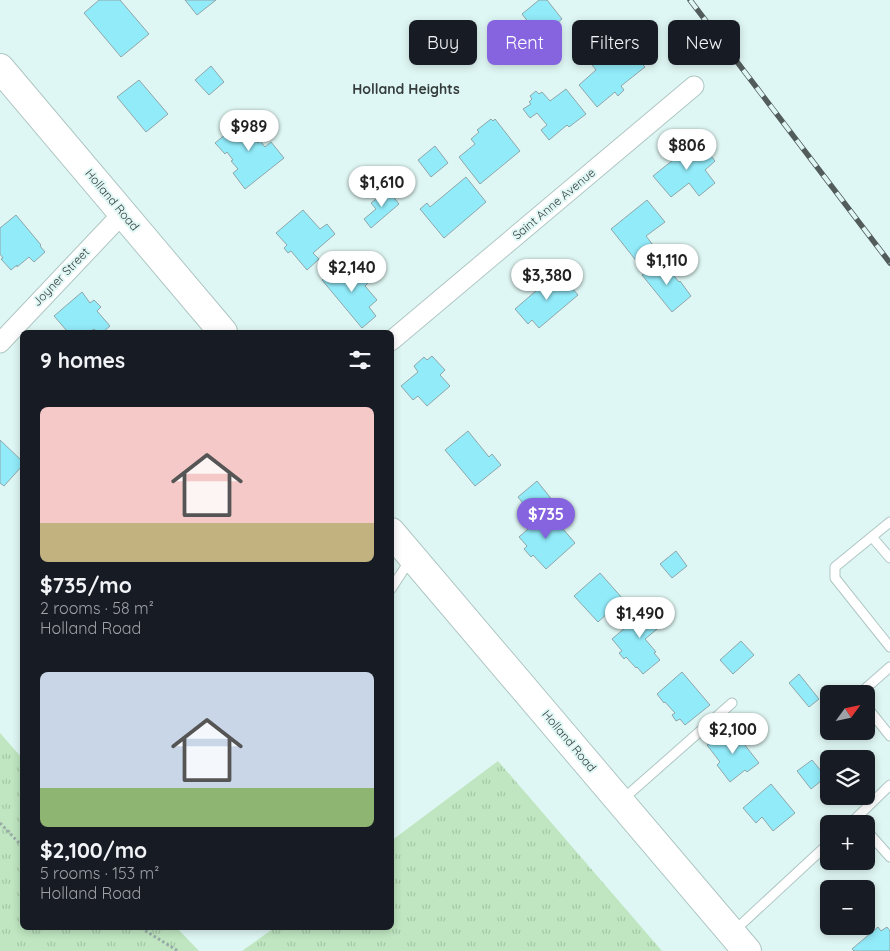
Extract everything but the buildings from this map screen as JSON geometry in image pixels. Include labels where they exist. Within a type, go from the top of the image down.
[{"type":"main road","name":"Holland Road","points":[[0,68],[221,330]]},
{"type":"main road","name":"Holland Road","points":[[394,536],[739,942]]},
{"type":"street","name":"Saint Anne Avenue","points":[[394,337],[694,86]]},
{"type":"street","name":"Joyner Street","points":[[0,343],[123,213]]},
{"type":"lane","points":[[890,522],[835,567],[835,578],[890,646]]},
{"type":"lane","points":[[872,537],[890,558]]},
{"type":"lane","points":[[394,584],[412,557]]},
{"type":"lane","points":[[870,685],[890,668]]},
{"type":"lane","points":[[620,802],[732,703]]},
{"type":"lane","points":[[875,717],[890,736]]},
{"type":"lane","points":[[862,815],[890,785]]},
{"type":"lane","points":[[875,840],[890,857]]},
{"type":"lane","points":[[739,942],[820,853]]},
{"type":"path","points":[[0,822],[20,844]]},
{"type":"path","points":[[144,930],[178,951]]},
{"type":"green space","points":[[0,733],[20,756],[20,930],[179,930],[199,951],[0,951]]},
{"type":"green space","points":[[498,761],[662,951],[242,951],[271,930],[394,930],[394,839]]},
{"type":"railway","points":[[690,0],[890,263]]},
{"type":"district","name":"Holland Heights","points":[[406,89]]}]
